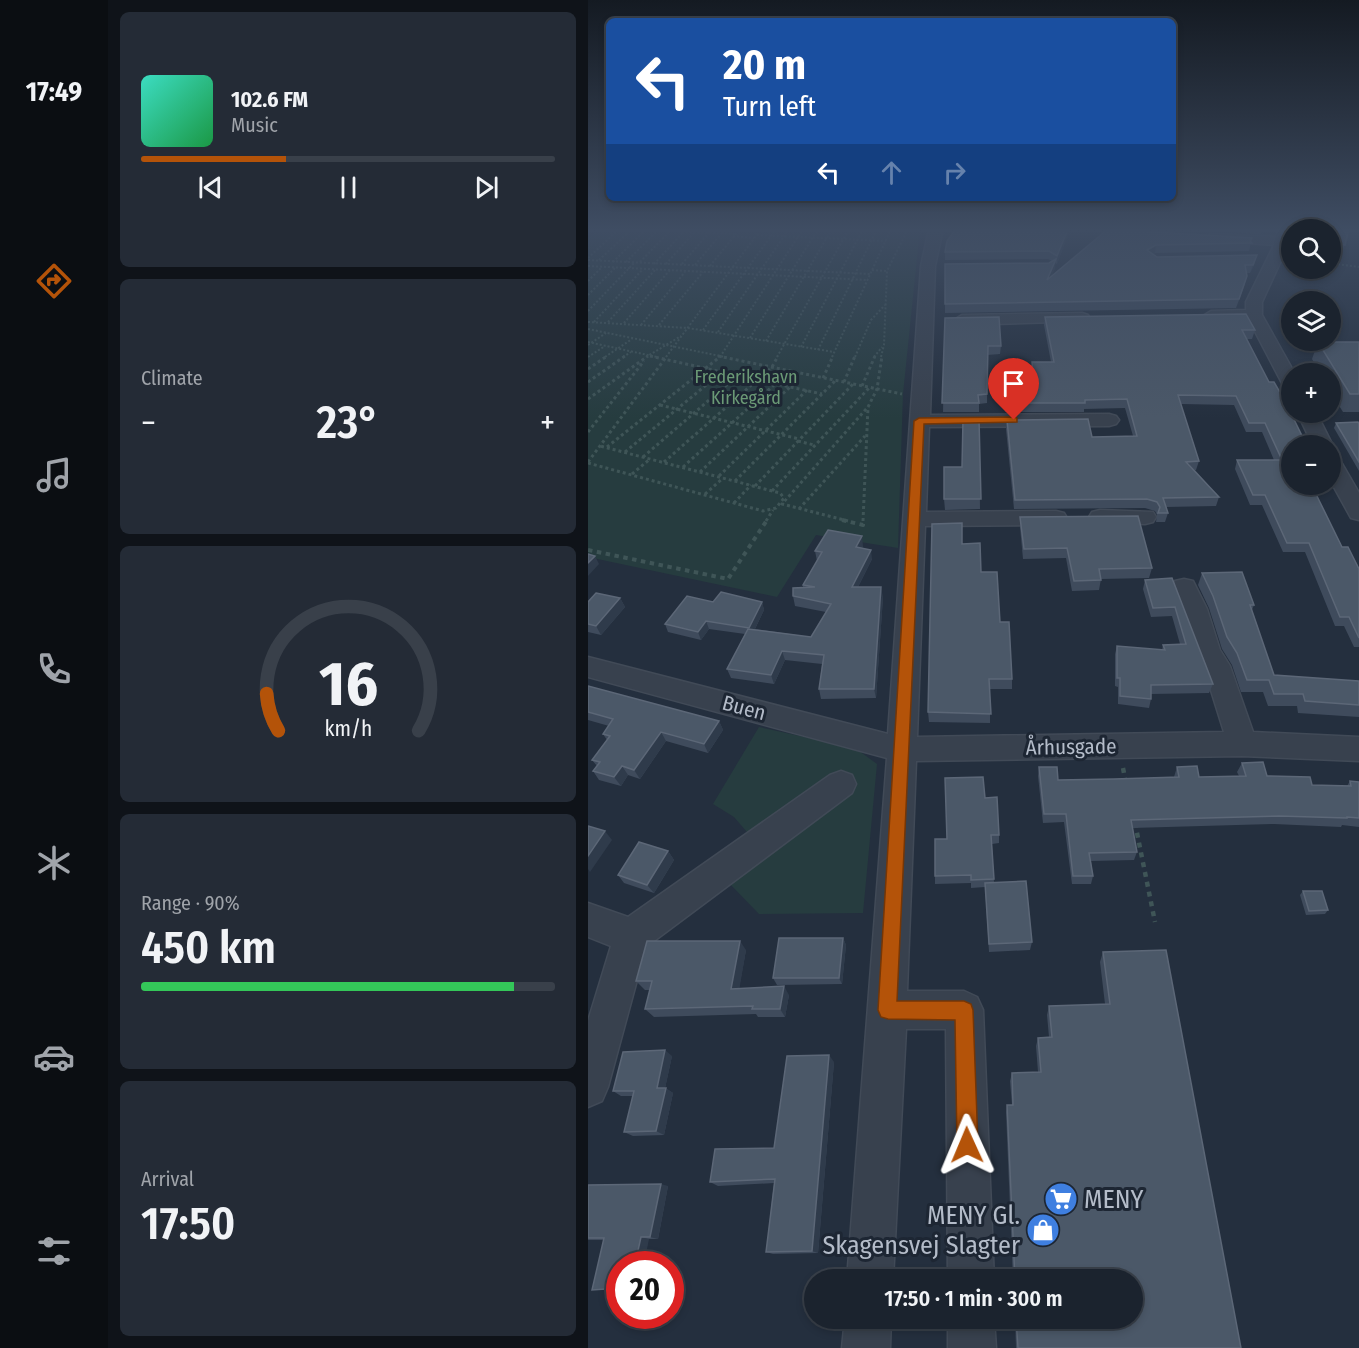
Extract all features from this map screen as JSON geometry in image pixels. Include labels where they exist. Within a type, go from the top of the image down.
[{"type":"street","points":[[871,1269],[888,1010],[920,398],[936,320],[934,292]]},
{"type":"street","points":[[1259,292],[1254,302],[1254,315],[1281,365]]},
{"type":"street","points":[[1195,316],[1254,315]]},
{"type":"street","points":[[936,320],[1101,317]]},
{"type":"street","points":[[919,421],[1109,420]]},
{"type":"street","points":[[1341,479],[1359,513]]},
{"type":"street","points":[[913,519],[1145,517]]},
{"type":"street","points":[[1184,587],[1194,609],[1208,653],[1217,666],[1242,744]]},
{"type":"street","name":"Buen","points":[[588,667],[900,748]]},
{"type":"street","name":"Århusgade","points":[[900,748],[1242,744],[1359,749]]},
{"type":"street","points":[[588,1087],[631,936],[841,784]]},
{"type":"street","points":[[588,920],[631,936]]},
{"type":"street","points":[[888,1010],[964,1010],[970,1269]]},
{"type":"street","points":[[866,1348],[867,1329]]},
{"type":"street","points":[[972,1329],[972,1348]]},
{"type":"path","points":[[588,311],[606,292]]},
{"type":"path","points":[[594,322],[622,292]]},
{"type":"path","points":[[608,323],[636,292]]},
{"type":"path","points":[[623,324],[652,292]]},
{"type":"path","points":[[640,325],[668,292]]},
{"type":"path","points":[[658,326],[686,292]]},
{"type":"path","points":[[715,292],[588,463],[763,511],[773,510]]},
{"type":"path","points":[[703,330],[731,292]]},
{"type":"path","points":[[717,333],[746,292]]},
{"type":"path","points":[[607,448],[720,357],[762,292]]},
{"type":"path","points":[[750,338],[779,292]]},
{"type":"path","points":[[766,341],[795,292]]},
{"type":"path","points":[[664,463],[772,367],[814,292]]},
{"type":"path","points":[[801,347],[830,292]]},
{"type":"path","points":[[818,350],[847,292]]},
{"type":"path","points":[[823,378],[862,292]]},
{"type":"path","points":[[588,550],[728,579],[773,510],[782,504],[868,407],[877,389],[877,376],[884,345],[886,292]]},
{"type":"path","points":[[844,382],[871,320],[885,305]]},
{"type":"path","points":[[588,322],[688,328],[834,352]]},
{"type":"path","points":[[588,329],[920,398]]},
{"type":"path","points":[[589,343],[606,333]]},
{"type":"path","points":[[588,399],[663,345],[682,336]]},
{"type":"path","points":[[588,369],[633,338]]},
{"type":"path","points":[[589,343],[822,394]]},
{"type":"path","points":[[862,386],[874,357],[884,345]]},
{"type":"path","points":[[588,357],[605,346]]},
{"type":"path","points":[[588,382],[632,352]]},
{"type":"path","points":[[588,432],[648,356]]},
{"type":"path","points":[[624,452],[722,372]]},
{"type":"path","points":[[642,457],[738,375]]},
{"type":"path","points":[[735,481],[836,380]]},
{"type":"path","points":[[683,468],[775,384]]},
{"type":"path","points":[[735,503],[853,384]]},
{"type":"path","points":[[700,472],[790,387]]},
{"type":"path","points":[[772,491],[870,387]]},
{"type":"path","points":[[705,495],[807,390]]},
{"type":"path","points":[[660,405],[815,445]]},
{"type":"path","points":[[782,504],[863,525],[868,407]]},
{"type":"path","points":[[799,509],[866,435]]},
{"type":"path","points":[[600,446],[780,493],[784,498],[782,504]]},
{"type":"path","points":[[631,475],[650,459]]},
{"type":"path","points":[[1119,746],[1129,796]]},
{"type":"path","points":[[1134,819],[1155,922]]},
{"type":"green space","name":"Frederikshavn Kirkegård","points":[[588,292],[914,292],[903,394],[898,548],[816,535],[777,597],[588,557]]},
{"type":"green space","points":[[759,727],[855,748],[877,764],[863,913],[759,914],[728,882],[765,853],[734,817],[713,804]]},
{"type":"building","points":[[945,292],[1241,292],[1239,299],[945,304]]},
{"type":"building","points":[[1246,314],[1255,330],[1242,330],[1269,382],[1274,382],[1281,394],[1281,423],[1296,423],[1302,435],[1281,435],[1281,458],[1265,423],[1249,423],[1236,396],[1178,395],[1199,461],[1186,462],[1219,497],[1163,498],[1168,513],[1158,513],[1160,507],[1157,502],[1147,499],[1015,500],[1007,420],[1088,419],[1092,437],[1137,436],[1127,399],[1085,400],[1085,403],[1005,403],[1003,385],[1034,388],[1032,362],[1054,362],[1045,317]]},
{"type":"building","points":[[999,317],[1001,346],[988,346],[987,394],[978,395],[979,403],[942,403],[945,318]]},
{"type":"building","points":[[1341,342],[1359,342],[1359,394],[1350,394],[1341,379],[1341,363],[1331,363],[1324,351],[1341,351]]},
{"type":"building","points":[[963,419],[979,419],[981,499],[944,499],[944,467],[962,467]]},
{"type":"building","points":[[1358,422],[1359,424],[1359,462],[1336,423]]},
{"type":"building","points":[[1237,460],[1281,460],[1281,495],[1316,495],[1342,547],[1348,547],[1359,569],[1359,638],[1349,617],[1340,617],[1309,543],[1287,543],[1265,495],[1253,495]]},
{"type":"building","points":[[1138,516],[1152,568],[1099,569],[1101,580],[1074,581],[1067,548],[1024,549],[1020,517]]},
{"type":"building","points":[[962,523],[962,544],[980,543],[981,572],[997,572],[1000,622],[1009,622],[1012,679],[989,679],[991,714],[928,712],[932,524]]},
{"type":"building","points":[[828,530],[862,536],[856,547],[871,550],[852,587],[881,587],[874,689],[819,689],[824,655],[782,651],[771,675],[727,669],[748,629],[811,637],[831,604],[793,596],[793,588],[815,587],[803,585],[822,552],[815,551]]},
{"type":"building","points":[[588,554],[595,556],[588,563]]},
{"type":"building","points":[[1242,572],[1254,605],[1250,605],[1274,675],[1359,681],[1359,705],[1305,701],[1303,694],[1274,694],[1269,680],[1247,680],[1202,573]]},
{"type":"building","points":[[1172,578],[1213,684],[1151,685],[1151,699],[1120,696],[1120,678],[1117,678],[1117,646],[1165,650],[1163,645],[1186,644],[1175,607],[1153,608],[1145,580]]},
{"type":"building","points":[[721,592],[762,602],[749,628],[706,621],[698,632],[665,624],[687,596],[713,602]]},
{"type":"building","points":[[596,593],[620,598],[596,626],[588,624],[588,602]]},
{"type":"building","points":[[588,686],[719,721],[704,744],[661,732],[634,770],[622,766],[614,777],[593,771],[600,762],[592,760],[610,736],[603,734],[613,719],[588,712]]},
{"type":"building","points":[[1263,762],[1267,776],[1310,777],[1312,785],[1351,786],[1350,781],[1359,782],[1359,818],[1279,816],[1131,820],[1137,852],[1089,853],[1093,876],[1073,876],[1066,814],[1044,814],[1039,767],[1057,767],[1058,780],[1114,779],[1179,777],[1177,767],[1197,766],[1199,777],[1246,776],[1242,763]]},
{"type":"building","points":[[983,777],[985,798],[997,797],[999,835],[991,835],[994,879],[971,880],[971,875],[935,876],[935,839],[947,839],[945,778]]},
{"type":"building","points":[[588,826],[605,831],[588,856]]},
{"type":"building","points":[[639,842],[668,851],[647,885],[618,875]]},
{"type":"building","points":[[1026,881],[1032,942],[989,944],[985,883]]},
{"type":"building","points":[[1303,891],[1322,891],[1328,910],[1309,911]]},
{"type":"building","points":[[779,938],[843,938],[839,978],[773,978]]},
{"type":"building","points":[[647,941],[740,941],[731,989],[784,986],[780,1009],[752,1009],[753,1006],[645,1009],[652,981],[636,981]]},
{"type":"building","points":[[1166,950],[1241,1348],[1018,1348],[1017,1329],[1143,1329],[1143,1269],[1014,1269],[1007,1105],[1013,1105],[1012,1073],[1041,1072],[1038,1038],[1052,1037],[1049,1006],[1110,1004],[1103,952]]},
{"type":"building","points":[[665,1050],[657,1088],[666,1088],[656,1131],[624,1132],[634,1091],[613,1091],[623,1052]]},
{"type":"building","points":[[829,1055],[812,1251],[766,1252],[775,1179],[710,1182],[715,1149],[774,1148],[787,1056]]},
{"type":"building","points":[[661,1184],[650,1237],[641,1237],[638,1251],[606,1251],[606,1289],[592,1290],[604,1238],[588,1238],[588,1185]]},
{"type":"place","name":"MENY","points":[[1061,1199]]},
{"type":"place","name":"MENY Gl. Skagensvej Slagter","points":[[1043,1230]]},
{"type":"route","points":[[967,1145],[964,1010],[888,1010],[919,421],[1014,420]]}]
